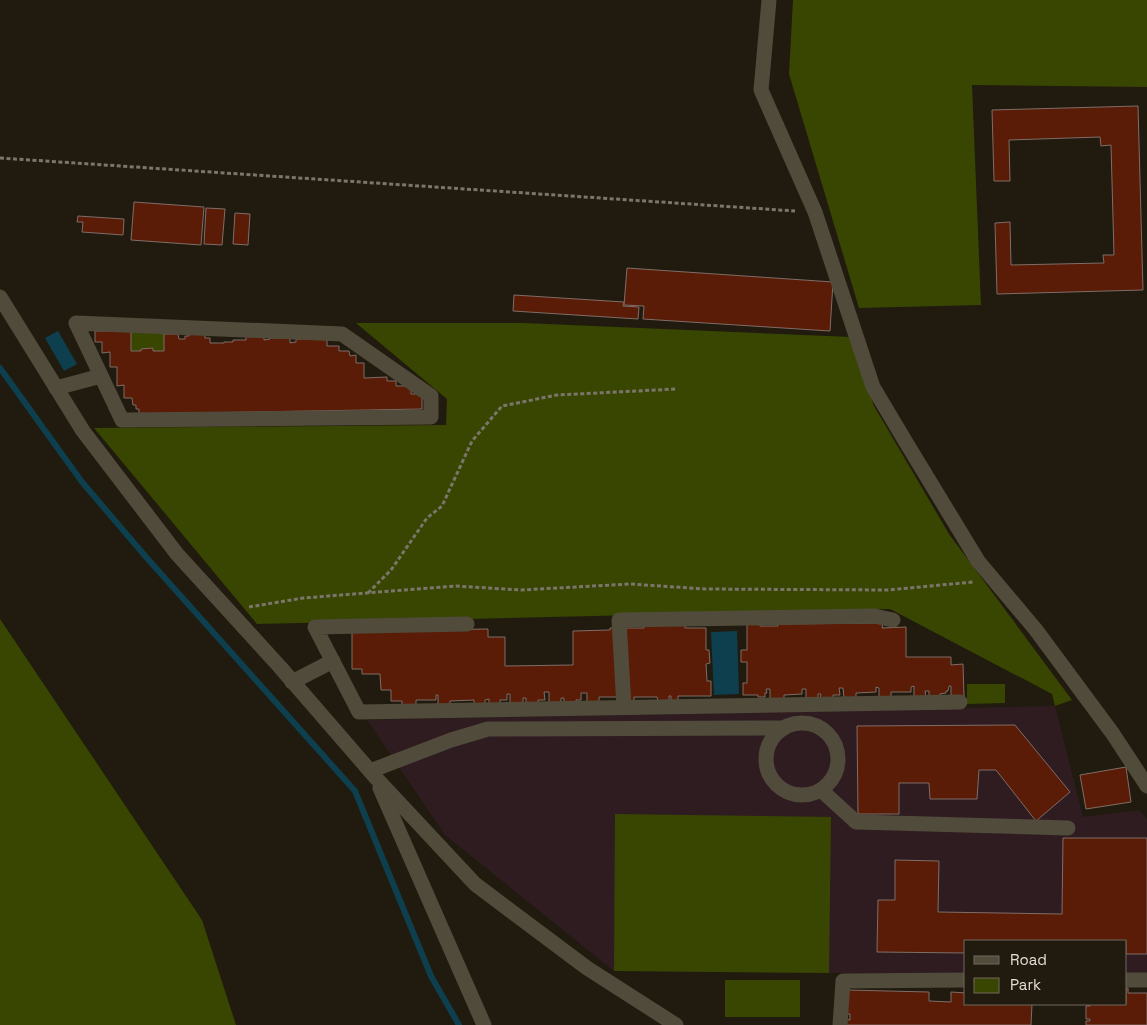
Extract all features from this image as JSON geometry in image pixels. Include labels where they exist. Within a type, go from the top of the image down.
[{"type":"street","points":[[769,0],[761,90],[815,212],[873,387],[978,561],[1036,630],[1113,734],[1147,786]]},
{"type":"street","points":[[0,298],[82,431],[177,554],[373,775],[475,884],[587,968],[676,1025]]},
{"type":"street","points":[[76,323],[342,334],[431,396],[431,417],[122,420],[101,376],[76,323]]},
{"type":"street","points":[[56,388],[101,376]]},
{"type":"street","points":[[624,707],[619,620],[874,616],[893,620]]},
{"type":"street","points":[[467,624],[315,627],[359,712],[960,702]]},
{"type":"street","points":[[292,682],[333,661]]},
{"type":"street","points":[[801,723],[812,724],[830,736],[838,757],[837,766],[834,776],[821,790],[802,796],[792,794],[776,784],[770,776],[766,766],[768,746],[784,728],[801,723]]},
{"type":"street","points":[[373,775],[451,740],[488,729],[784,728]]},
{"type":"street","points":[[373,775],[484,1025]]},
{"type":"street","points":[[821,790],[856,822],[1068,828]]},
{"type":"street","points":[[840,1025],[843,980],[964,980]]},
{"type":"street","points":[[1127,980],[1147,980]]},
{"type":"path","points":[[0,158],[815,212]]},
{"type":"path","points":[[368,593],[391,570],[427,518],[442,506],[472,441],[502,406],[557,395],[676,389]]},
{"type":"path","points":[[234,617],[249,607],[303,598],[456,586],[521,590],[630,584],[705,589],[888,590],[994,580]]},
{"type":"shaded area","points":[[1055,706],[1083,817],[1139,810],[1147,819],[1147,976],[1127,976],[1127,940],[964,940],[964,974],[614,971],[445,835],[367,720]]},
{"type":"green space","points":[[793,0],[1147,0],[1147,87],[972,85],[981,305],[859,308],[789,74]]},
{"type":"green space","points":[[356,323],[523,323],[851,337],[874,406],[949,534],[1072,700],[1055,706],[1052,694],[890,609],[257,624],[94,428],[446,425],[447,399]]},
{"type":"green space","points":[[131,331],[164,334],[164,351],[153,351],[153,348],[131,351]]},
{"type":"green space","points":[[0,619],[202,920],[236,1025],[0,1025]]},
{"type":"green space","points":[[967,684],[1005,684],[1005,703],[967,704]]},
{"type":"green space","points":[[615,814],[831,817],[829,973],[614,971]]},
{"type":"green space","points":[[725,980],[800,980],[800,1017],[725,1017]]},
{"type":"water","points":[[58,331],[77,364],[64,371],[45,338]]},
{"type":"water","points":[[737,631],[739,694],[714,695],[711,632]]},
{"type":"building","points":[[1138,106],[1143,290],[997,294],[995,223],[1010,222],[1011,265],[1104,263],[1103,255],[1114,255],[1111,145],[1101,146],[1100,137],[1009,140],[1010,181],[994,181],[992,110]]},
{"type":"building","points":[[134,202],[204,207],[201,245],[131,240]]},
{"type":"building","points":[[206,208],[225,209],[222,245],[204,244]]},
{"type":"building","points":[[235,213],[250,214],[248,245],[233,244]]},
{"type":"building","points":[[78,216],[124,219],[123,235],[82,232],[83,222],[77,222]]},
{"type":"building","points":[[627,268],[833,282],[830,331],[643,319],[644,306],[624,305]]},
{"type":"building","points":[[514,295],[624,302],[623,306],[639,307],[638,319],[513,311]]},
{"type":"building","points":[[95,331],[131,331],[131,351],[153,348],[153,351],[164,351],[164,334],[178,334],[179,339],[185,339],[185,336],[189,336],[189,333],[205,333],[205,338],[210,338],[210,343],[246,340],[246,335],[264,334],[264,340],[269,338],[290,338],[290,343],[296,342],[296,339],[327,339],[327,346],[339,346],[339,351],[349,351],[350,356],[356,355],[356,363],[364,363],[364,378],[387,377],[387,381],[396,381],[396,386],[411,386],[411,394],[422,394],[422,409],[139,414],[139,409],[136,409],[136,405],[133,405],[132,398],[124,398],[124,385],[117,386],[117,367],[110,367],[110,352],[102,353],[102,342],[95,342]]},
{"type":"building","points":[[760,622],[760,626],[778,626],[777,624],[883,623],[882,628],[906,627],[906,657],[951,657],[951,665],[963,664],[964,696],[951,697],[951,686],[949,686],[946,693],[940,694],[941,696],[929,697],[929,691],[925,691],[926,697],[914,697],[914,686],[911,687],[911,692],[891,692],[891,698],[879,698],[879,688],[876,687],[876,692],[856,693],[856,698],[844,698],[843,688],[839,688],[840,695],[833,695],[833,699],[820,699],[821,694],[818,694],[818,698],[806,699],[806,689],[802,689],[802,694],[784,695],[784,699],[770,699],[770,689],[766,689],[765,697],[743,695],[743,683],[747,683],[747,662],[741,662],[741,650],[747,650],[747,623]]},
{"type":"building","points":[[644,625],[685,625],[685,628],[706,628],[706,650],[709,650],[710,663],[706,664],[707,681],[711,681],[711,696],[678,696],[678,701],[671,701],[671,696],[669,696],[669,701],[658,701],[657,697],[634,697],[634,702],[623,697],[599,697],[599,703],[587,703],[587,693],[581,693],[581,700],[576,700],[576,703],[564,703],[564,698],[561,698],[561,703],[549,704],[549,692],[544,692],[545,700],[538,700],[538,704],[526,704],[526,698],[523,698],[523,704],[510,704],[510,694],[507,694],[507,700],[500,700],[500,704],[489,705],[489,699],[485,700],[485,704],[474,705],[474,700],[450,701],[450,705],[438,705],[438,695],[436,695],[436,700],[416,700],[416,706],[402,706],[402,701],[391,701],[391,690],[381,690],[380,674],[362,674],[362,669],[352,669],[352,631],[488,629],[488,637],[505,637],[505,666],[573,665],[573,631],[644,628]]},
{"type":"building","points":[[1015,725],[1070,792],[1036,821],[996,770],[979,770],[977,799],[930,799],[929,783],[899,783],[899,814],[858,814],[857,726]]},
{"type":"building","points":[[1126,767],[1131,802],[1086,809],[1080,775]]},
{"type":"building","points":[[1063,838],[1147,838],[1147,954],[1127,954],[1127,940],[964,940],[964,953],[877,952],[878,900],[895,900],[895,860],[939,861],[938,912],[1062,914]]},
{"type":"building","points":[[1127,988],[1128,993],[1147,993],[1147,1025],[1086,1025],[1086,1021],[1090,1021],[1090,1019],[1086,1019],[1086,1006],[1127,1005]]},
{"type":"building","points":[[848,990],[929,992],[929,1001],[951,1002],[951,992],[964,993],[964,1005],[1032,1005],[1031,1025],[844,1025],[844,1019],[850,1020],[850,1014],[844,1014]]},
{"type":"waterway","points":[[0,368],[82,482],[146,557],[355,791],[431,976],[459,1025]]}]
